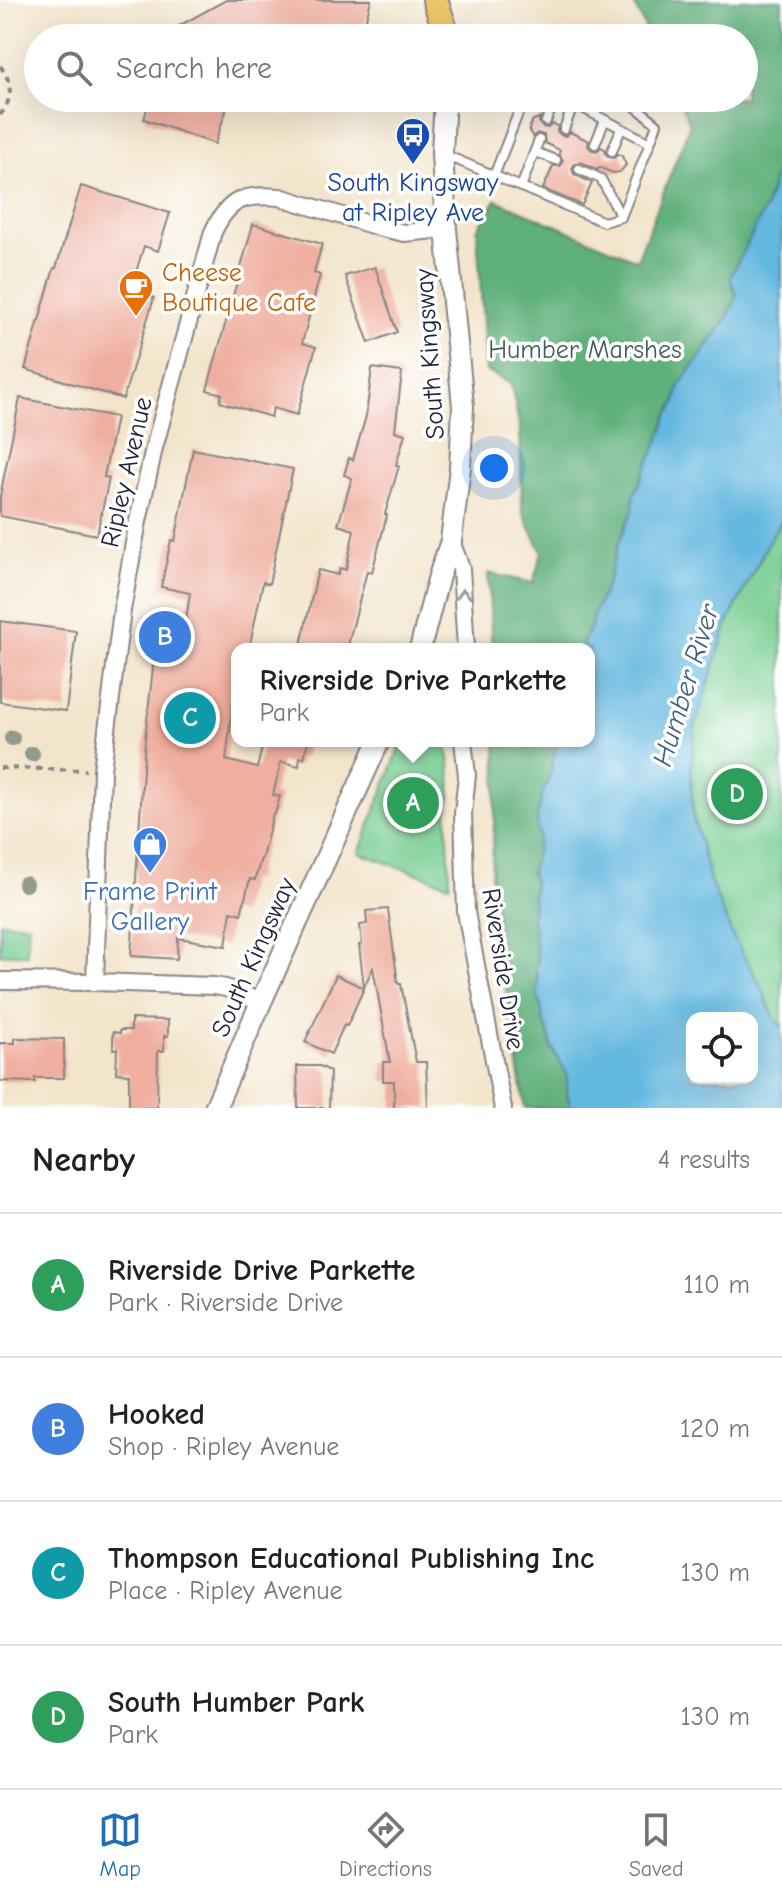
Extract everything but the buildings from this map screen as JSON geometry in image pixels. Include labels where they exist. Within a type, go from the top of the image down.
[{"type":"main road","points":[[435,0],[443,24]]},
{"type":"street","points":[[449,24],[451,0]]},
{"type":"street","name":"South Kingsway","points":[[422,643],[451,541],[460,468],[463,406],[446,229],[442,153],[444,112]]},
{"type":"street","name":"Ripley Avenue","points":[[95,982],[102,770],[122,610],[154,448],[219,219],[246,197],[267,196],[280,197],[404,233],[446,229]]},
{"type":"street","points":[[451,541],[461,568],[466,643]]},
{"type":"street","name":"South Kingsway","points":[[215,1108],[376,747]]},
{"type":"street","name":"Riverside Drive","points":[[464,747],[467,775],[463,813],[466,912],[503,1108]]},
{"type":"street","points":[[0,981],[214,986],[261,1002]]},
{"type":"lane","points":[[494,176],[519,112]]},
{"type":"lane","points":[[546,121],[550,112]]},
{"type":"lane","points":[[564,129],[571,112]]},
{"type":"lane","points":[[590,112],[650,143]]},
{"type":"lane","points":[[621,217],[657,124],[642,112]]},
{"type":"lane","points":[[595,144],[605,120]]},
{"type":"lane","points":[[612,151],[621,129]]},
{"type":"lane","points":[[521,187],[539,140]]},
{"type":"lane","points":[[535,152],[554,159],[556,148]]},
{"type":"lane","points":[[442,153],[604,222],[621,217]]},
{"type":"lane","points":[[588,162],[582,170],[602,174],[621,217]]},
{"type":"path","points":[[0,66],[9,81],[10,92],[8,103],[0,115]]},
{"type":"path","points":[[0,768],[75,770]]},
{"type":"green space","name":"Humber Marshes","points":[[632,0],[782,0],[782,153],[765,209],[730,278],[737,295],[734,304],[725,322],[680,385],[675,404],[634,495],[633,510],[584,643],[492,643],[488,573],[533,583],[542,552],[522,511],[520,429],[511,384],[486,371],[477,230],[496,200],[637,260],[690,124],[684,112],[758,112],[758,24],[643,24]]},
{"type":"green space","points":[[782,520],[782,1028],[734,939],[710,881],[693,816],[691,771],[695,726],[728,622]]},
{"type":"green space","points":[[400,747],[446,747],[451,795],[447,812],[450,885],[359,853]]},
{"type":"green space","points":[[496,747],[556,747],[537,818],[539,838],[531,874],[534,882],[532,917],[538,963],[535,968],[537,994],[552,1049],[567,1074],[571,1108],[525,1108],[491,876]]},
{"type":"green space","points":[[0,922],[29,924],[27,954],[0,954]]},
{"type":"water","name":"Humber River","points":[[782,153],[782,520],[728,622],[695,726],[691,771],[693,816],[710,881],[734,939],[782,1028],[782,1108],[571,1108],[567,1074],[553,1049],[537,994],[535,968],[538,963],[532,917],[534,882],[531,874],[539,838],[537,818],[541,798],[556,747],[595,747],[595,643],[584,643],[585,638],[633,510],[634,495],[675,404],[680,385],[725,322],[737,295],[730,278],[765,209]]},
{"type":"place","name":"South Kingsway at Ripley Ave","points":[[413,166]]},
{"type":"place","name":"Cheese Boutique Cafe","points":[[136,318]]},
{"type":"place","name":"Hooked","points":[[165,637]]},
{"type":"place","name":"Thompson Educational Publishing Inc","points":[[190,718]]},
{"type":"place","name":"South Humber Park","points":[[737,794]]},
{"type":"place","name":"Riverside Drive Parkette","points":[[413,803]]},
{"type":"place","name":"Frame Print Gallery","points":[[150,875]]}]
